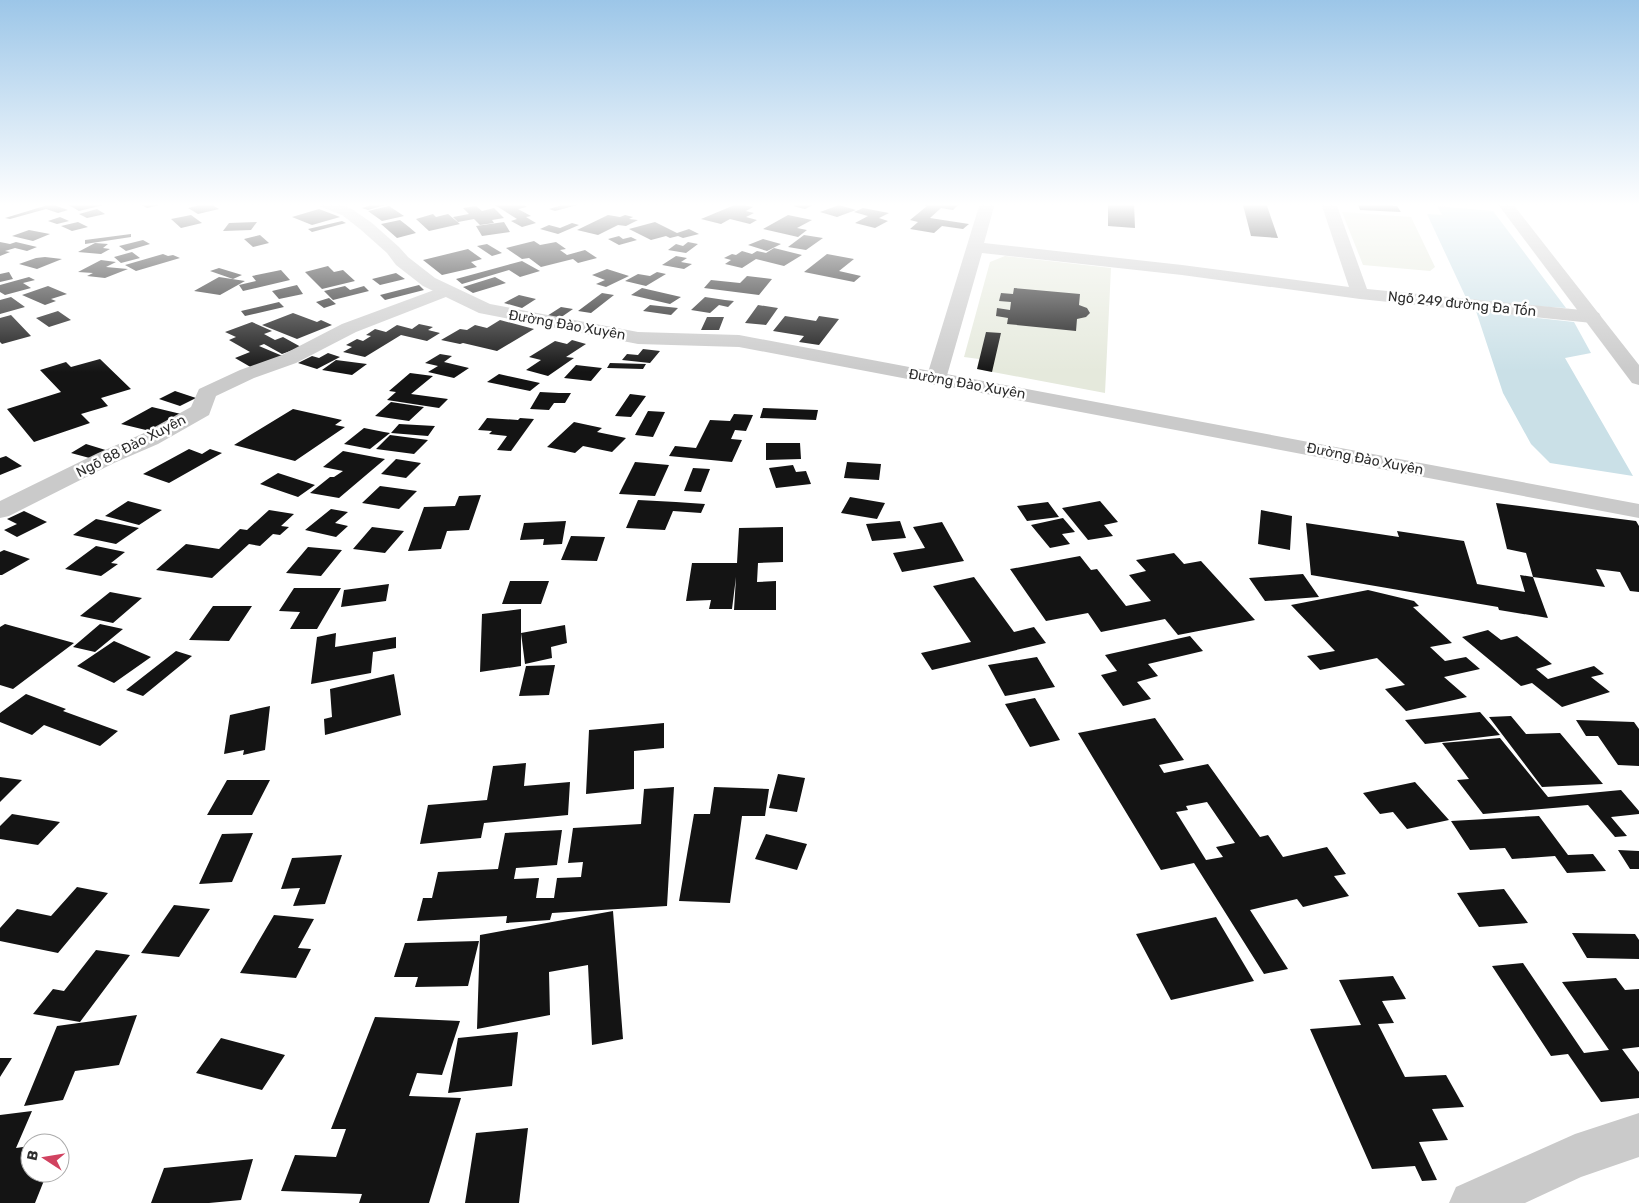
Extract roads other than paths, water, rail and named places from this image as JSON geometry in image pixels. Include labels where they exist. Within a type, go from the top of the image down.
[{"type":"street","name":"Đường Đào Xuyên","points":[[402,259],[418,275],[445,291],[485,309],[638,338],[739,341],[1639,511]]},
{"type":"street","points":[[936,379],[972,259]]},
{"type":"street","name":"Ngõ 249 đường Đa Tốn","points":[[1085,259],[1360,294],[1592,317]]},
{"type":"street","points":[[1348,259],[1360,294]]},
{"type":"street","points":[[1547,259],[1637,374]]},
{"type":"street","name":"Ngõ 88 Đào Xuyên","points":[[0,511],[159,434],[201,410],[206,393],[247,374],[289,359],[349,328],[445,291]]},
{"type":"street","points":[[1472,1203],[1575,1157],[1639,1135]]},
{"type":"water","points":[[1448,259],[1529,259],[1566,308],[1468,302]]},
{"type":"water","points":[[1476,311],[1574,322],[1591,353],[1565,358],[1633,476],[1550,463],[1531,444],[1503,393]]}]
